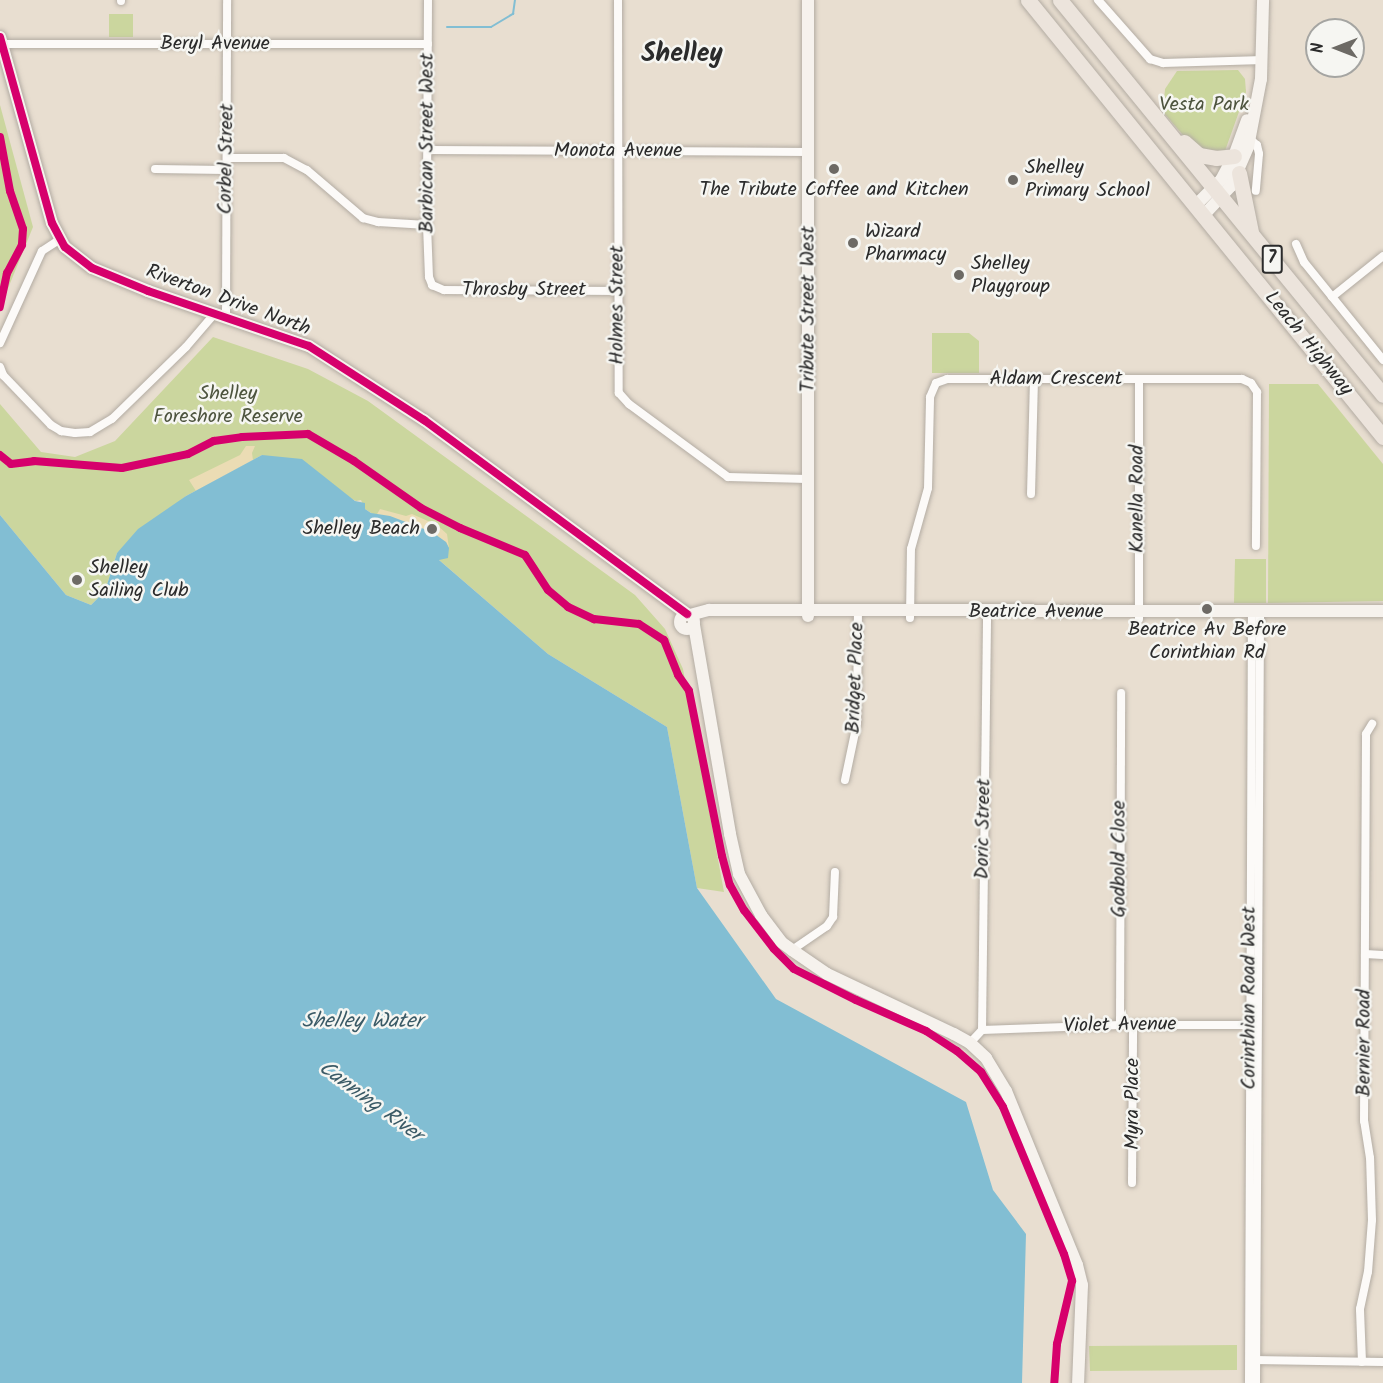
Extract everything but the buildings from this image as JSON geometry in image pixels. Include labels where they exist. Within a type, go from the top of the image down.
[{"type":"highway","name":"Leach Highway","points":[[1028,0],[1383,436]]},
{"type":"highway","name":"Leach Highway","points":[[1060,0],[1383,396]]},
{"type":"highway","points":[[1160,123],[1199,155],[1216,158],[1234,156]]},
{"type":"highway","points":[[1239,173],[1251,234]]},
{"type":"street","name":"Corbel Street","points":[[221,316],[226,171],[227,0]]},
{"type":"street","name":"Barbican Street West","points":[[428,0],[427,225],[429,277],[432,285]]},
{"type":"street","name":"Holmes Street","points":[[618,0],[618,388],[621,398],[728,477],[807,479]]},
{"type":"street","name":"Tribute Street West","points":[[808,0],[808,614]]},
{"type":"street","points":[[1098,0],[1150,59],[1163,63],[1259,61]]},
{"type":"street","points":[[1218,194],[1234,156],[1254,94],[1259,61],[1257,0]]},
{"type":"street","points":[[1199,211],[1239,173],[1250,139],[1263,0]]},
{"type":"street","name":"Beryl Avenue","points":[[1,40],[228,44],[428,44]]},
{"type":"street","name":"Riverton Drive North","points":[[1,40],[52,223],[59,240],[92,268],[309,346],[386,393],[503,476],[672,604],[688,620],[696,643],[739,874],[761,915],[781,942],[828,974],[970,1043],[986,1058],[1006,1091],[1077,1265],[1082,1286],[1078,1383]]},
{"type":"street","points":[[1250,139],[1257,145],[1259,154],[1256,191]]},
{"type":"street","name":"Monota Avenue","points":[[428,150],[808,152]]},
{"type":"street","points":[[226,158],[284,158],[308,170],[363,218],[378,222],[427,225]]},
{"type":"street","points":[[155,169],[226,171]]},
{"type":"street","points":[[0,343],[42,251],[59,240]]},
{"type":"street","points":[[1296,244],[1304,262],[1383,360]]},
{"type":"street","points":[[1332,297],[1383,256]]},
{"type":"street","name":"Throsby Street","points":[[432,285],[444,290],[618,291]]},
{"type":"street","points":[[0,367],[3,375],[51,425],[61,431],[90,432],[112,419],[221,316]]},
{"type":"street","name":"Aldam Crescent","points":[[910,614],[911,549],[926,500],[930,397],[936,383],[947,379],[1242,379],[1251,383],[1257,392],[1256,546]]},
{"type":"street","points":[[1031,494],[1034,379]]},
{"type":"street","name":"Kanella Road","points":[[1138,379],[1139,616]]},
{"type":"street","name":"Beatrice Avenue","points":[[1256,616],[1383,611]]},
{"type":"street","name":"Beatrice Avenue","points":[[688,620],[711,617],[808,614],[1383,618]]},
{"type":"street","name":"Bridget Place","points":[[845,780],[857,723],[858,614]]},
{"type":"street","name":"Doric Street","points":[[982,1030],[987,615]]},
{"type":"street","name":"Corinthian Road West","points":[[1256,616],[1253,1360],[1256,1383]]},
{"type":"street","name":"Godbold Close","points":[[1120,1025],[1121,693]]},
{"type":"street","name":"Bernier Road","points":[[1362,1362],[1360,1309],[1368,1272],[1372,1220],[1370,1158],[1364,1121],[1366,734],[1372,723]]},
{"type":"street","points":[[792,950],[827,926],[833,917],[835,872]]},
{"type":"street","points":[[1365,954],[1383,955]]},
{"type":"street","name":"Violet Avenue","points":[[982,1030],[1120,1025],[1254,1025]]},
{"type":"street","name":"Myra Place","points":[[1132,1183],[1133,1025]]},
{"type":"street","points":[[970,1043],[982,1030]]},
{"type":"street","points":[[1253,1360],[1383,1362]]},
{"type":"street","name":"Corinthian Road West","points":[[1249,1383],[1253,1360]]},
{"type":"green space","points":[[109,14],[133,14],[133,37],[109,37]]},
{"type":"green space","name":"Vesta Park","points":[[1238,70],[1245,79],[1246,92],[1225,151],[1195,149],[1163,112],[1165,89],[1177,71]]},
{"type":"green space","points":[[0,105],[33,227],[0,308]]},
{"type":"green space","points":[[932,333],[969,333],[979,341],[979,373],[932,373]]},
{"type":"green space","name":"Shelley Foreshore Reserve","points":[[213,337],[308,369],[368,401],[635,595],[665,629],[683,669],[724,892],[697,888],[667,727],[548,654],[438,559],[445,557],[390,516],[376,516],[365,509],[361,500],[356,501],[262,455],[186,496],[117,553],[105,591],[91,605],[66,595],[0,515],[0,404],[41,452],[75,457],[115,441]]},
{"type":"green space","points":[[1269,384],[1318,384],[1383,464],[1383,601],[1268,603]]},
{"type":"green space","points":[[1235,559],[1266,559],[1266,603],[1234,603]]},
{"type":"green space","points":[[1237,1345],[1237,1370],[1090,1371],[1089,1346]]},
{"type":"sand","points":[[246,446],[255,446],[252,453],[253,460],[196,491],[189,480],[240,455]]},
{"type":"sand","name":"Shelley Beach","points":[[380,509],[406,516],[412,514],[437,525],[447,534],[449,548],[446,542],[376,516]]},
{"type":"water","name":"Shelley Water","points":[[262,455],[302,459],[355,501],[365,503],[365,509],[371,513],[390,516],[432,532],[446,542],[449,548],[448,558],[439,560],[548,654],[667,727],[697,888],[776,999],[966,1102],[993,1190],[1026,1234],[1022,1383],[0,1383],[0,515],[66,595],[91,605],[105,591],[117,553],[138,529],[186,496]]},
{"type":"waterway","points":[[447,27],[491,27],[513,14],[515,0]]},
{"type":"cycle path","points":[[0,37],[52,223],[65,247],[92,268],[148,291],[309,346],[424,420],[687,614]]},
{"type":"cycle path","points":[[0,137],[10,191],[23,229],[22,245],[7,273],[0,307]]},
{"type":"cycle path","points":[[0,455],[11,464],[34,461],[122,468],[188,454],[214,441],[242,437],[308,434],[354,461],[421,508],[460,528],[525,555],[548,590],[568,607],[594,619],[639,624],[664,640],[678,675],[689,691],[722,856],[730,885],[744,910],[774,949],[794,969],[926,1031],[957,1051],[981,1072],[1003,1107],[1064,1254],[1072,1281],[1057,1344],[1054,1383]]},
{"type":"place","name":"The Tribute Coffee and Kitchen","points":[[834,169]]},
{"type":"place","name":"Shelley Primary School","points":[[1013,180]]},
{"type":"place","name":"Wizard Pharmacy","points":[[853,243]]},
{"type":"place","name":"Shelley Playgroup","points":[[959,275]]},
{"type":"place","name":"Shelley Beach","points":[[432,529]]},
{"type":"place","name":"Shelley Sailing Club","points":[[77,580]]},
{"type":"place","name":"Beatrice Av Before Corinthian Rd","points":[[1207,609]]},
{"type":"district","name":"Shelley","points":[[682,55]]},
{"type":"water label","name":"Canning River","points":[[370,1102]]}]
